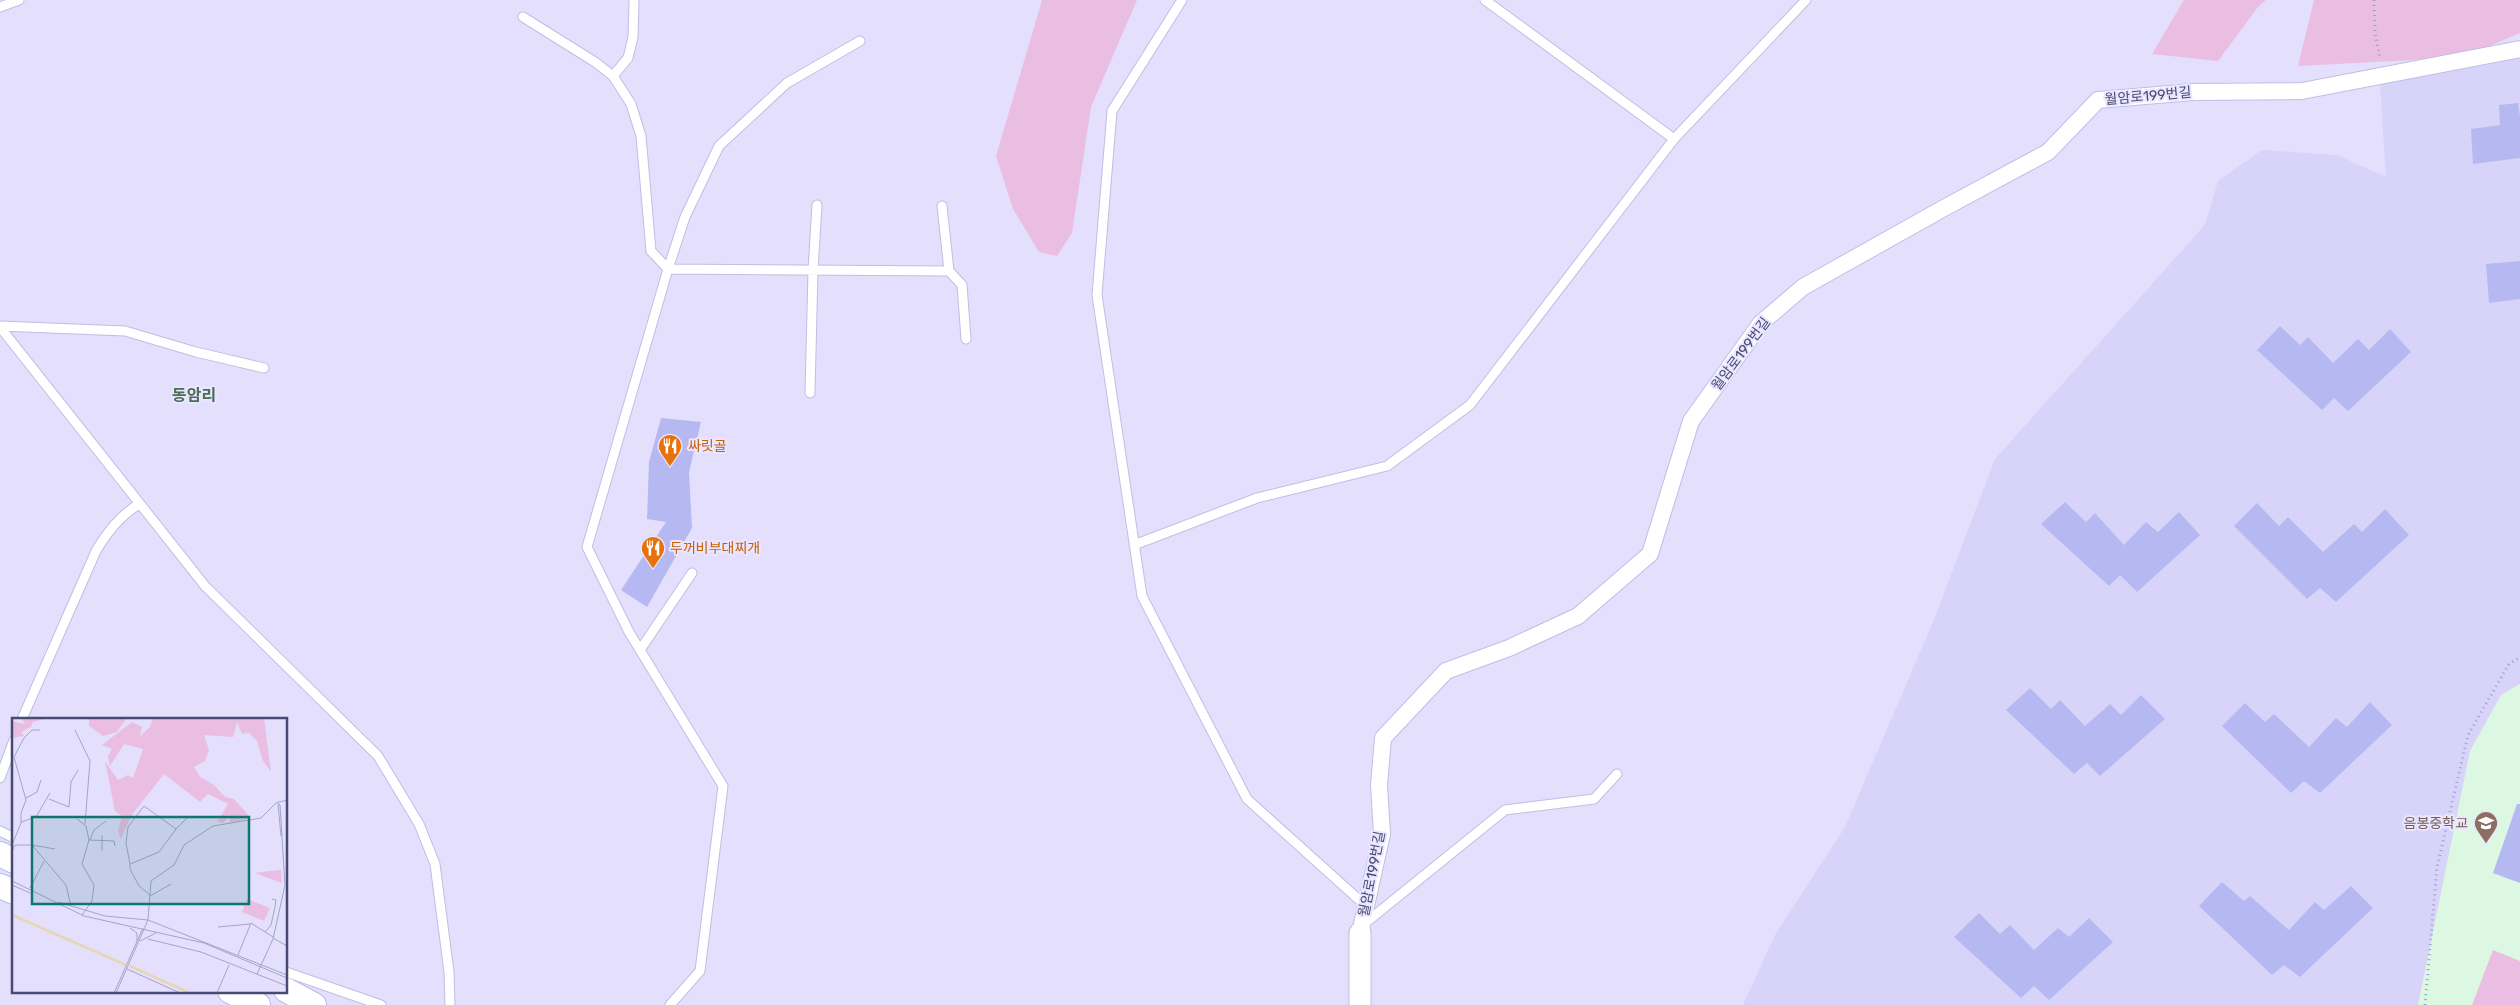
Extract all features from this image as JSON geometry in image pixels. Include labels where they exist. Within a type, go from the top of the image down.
[{"type":"main road","points":[[0,854],[12,859]]},
{"type":"main road","points":[[0,886],[12,891]]},
{"type":"main road","points":[[288,991],[314,1005]]},
{"type":"main road","points":[[232,992],[258,1005]]},
{"type":"street","name":"월암로199번길","points":[[1361,930],[1382,834],[1380,786],[1383,738],[1446,671],[1509,648],[1578,616],[1650,554],[1691,421],[1761,323],[1803,287],[2048,152],[2098,100],[2194,92],[2302,91],[2520,49]]},
{"type":"street","points":[[1360,1005],[1361,930]]},
{"type":"lane","points":[[0,7],[19,0]]},
{"type":"lane","points":[[613,76],[628,58],[633,36],[634,0]]},
{"type":"lane","points":[[1182,0],[1112,111],[1097,295],[1142,596],[1247,799],[1366,906]]},
{"type":"lane","points":[[1485,0],[1674,139]]},
{"type":"lane","points":[[1134,545],[1256,498],[1388,466],[1470,406],[1674,139],[1806,0]]},
{"type":"lane","points":[[523,17],[613,76],[631,104],[641,136],[652,252],[668,269],[949,271]]},
{"type":"lane","points":[[670,1005],[700,971],[723,786],[640,650],[586,547],[685,217],[719,146],[787,83],[860,41]]},
{"type":"lane","points":[[810,393],[812,270],[817,205]]},
{"type":"lane","points":[[942,206],[949,271],[962,285],[966,339]]},
{"type":"lane","points":[[0,326],[125,332],[264,368]]},
{"type":"lane","points":[[0,326],[205,586],[378,756],[419,824],[435,864],[449,972],[450,1005]]},
{"type":"lane","points":[[22,718],[96,551],[108,532],[123,514],[139,504]]},
{"type":"lane","points":[[640,650],[692,573]]},
{"type":"lane","points":[[0,778],[12,745]]},
{"type":"lane","points":[[1361,930],[1433,866],[1505,810],[1594,799],[1616,774]]},
{"type":"lane","points":[[0,831],[12,837]]},
{"type":"lane","points":[[288,973],[382,1005]]},
{"type":"path","points":[[2374,0],[2375,32],[2383,76]]},
{"type":"path","points":[[2425,1005],[2436,867],[2468,735],[2509,664],[2520,657]]},
{"type":"shaded area","points":[[1042,0],[1137,0],[1091,107],[1072,233],[1057,256],[1039,252],[1013,209],[996,156]]},
{"type":"shaded area","points":[[2184,0],[2266,0],[2258,7],[2218,61],[2152,54]]},
{"type":"shaded area","points":[[2314,0],[2520,0],[2520,33],[2480,50],[2413,60],[2298,66]]},
{"type":"shaded area","points":[[2520,56],[2520,684],[2501,695],[2433,938],[2418,1005],[1743,1005],[1775,935],[1845,827],[1933,622],[1995,459],[2205,225],[2218,181],[2262,150],[2337,155],[2386,177],[2380,83]]},
{"type":"shaded area","name":"음봉중학교","points":[[2520,684],[2520,1005],[2418,1005],[2470,751],[2501,695]]},
{"type":"shaded area","points":[[2493,950],[2520,961],[2520,1005],[2472,1005]]},
{"type":"building","points":[[2518,103],[2520,116],[2520,158],[2473,164],[2471,129],[2500,125],[2499,105]]},
{"type":"building","points":[[2520,261],[2520,299],[2489,303],[2486,264]]},
{"type":"building","points":[[2280,326],[2300,345],[2308,337],[2333,363],[2358,339],[2369,350],[2390,329],[2411,352],[2348,411],[2334,398],[2322,410],[2257,350]]},
{"type":"building","name":"싸릿골","points":[[661,418],[701,422],[689,472],[692,528],[647,607],[621,590],[666,522],[647,519],[649,462]]},
{"type":"building","points":[[2065,502],[2086,522],[2095,513],[2124,545],[2146,522],[2158,532],[2179,512],[2200,535],[2137,592],[2120,575],[2109,586],[2041,524]]},
{"type":"building","points":[[2257,503],[2279,526],[2288,517],[2323,552],[2354,524],[2362,532],[2385,509],[2409,535],[2336,602],[2320,588],[2307,599],[2234,526]]},
{"type":"building","points":[[2030,688],[2051,709],[2060,700],[2085,726],[2110,704],[2121,715],[2141,695],[2165,719],[2100,776],[2087,763],[2074,774],[2006,710]]},
{"type":"building","points":[[2370,702],[2392,725],[2320,793],[2304,781],[2291,793],[2222,726],[2245,703],[2265,722],[2274,714],[2309,747],[2336,718],[2347,727]]},
{"type":"building","points":[[2517,804],[2520,804],[2520,883],[2493,873]]},
{"type":"building","points":[[2222,882],[2244,901],[2250,896],[2289,930],[2315,902],[2324,910],[2351,886],[2373,908],[2300,977],[2284,965],[2272,975],[2199,906]]},
{"type":"building","points":[[1979,913],[2000,934],[2010,925],[2034,950],[2058,928],[2069,937],[2089,918],[2113,942],[2049,1000],[2034,986],[2021,998],[1954,937]]},
{"type":"place","name":"싸릿골","points":[[670,467]]},
{"type":"place","name":"두꺼비부대찌개","points":[[653,569]]},
{"type":"place","name":"음봉중학교","points":[[2486,844]]},
{"type":"district","name":"동암리","points":[[194,395]]}]
